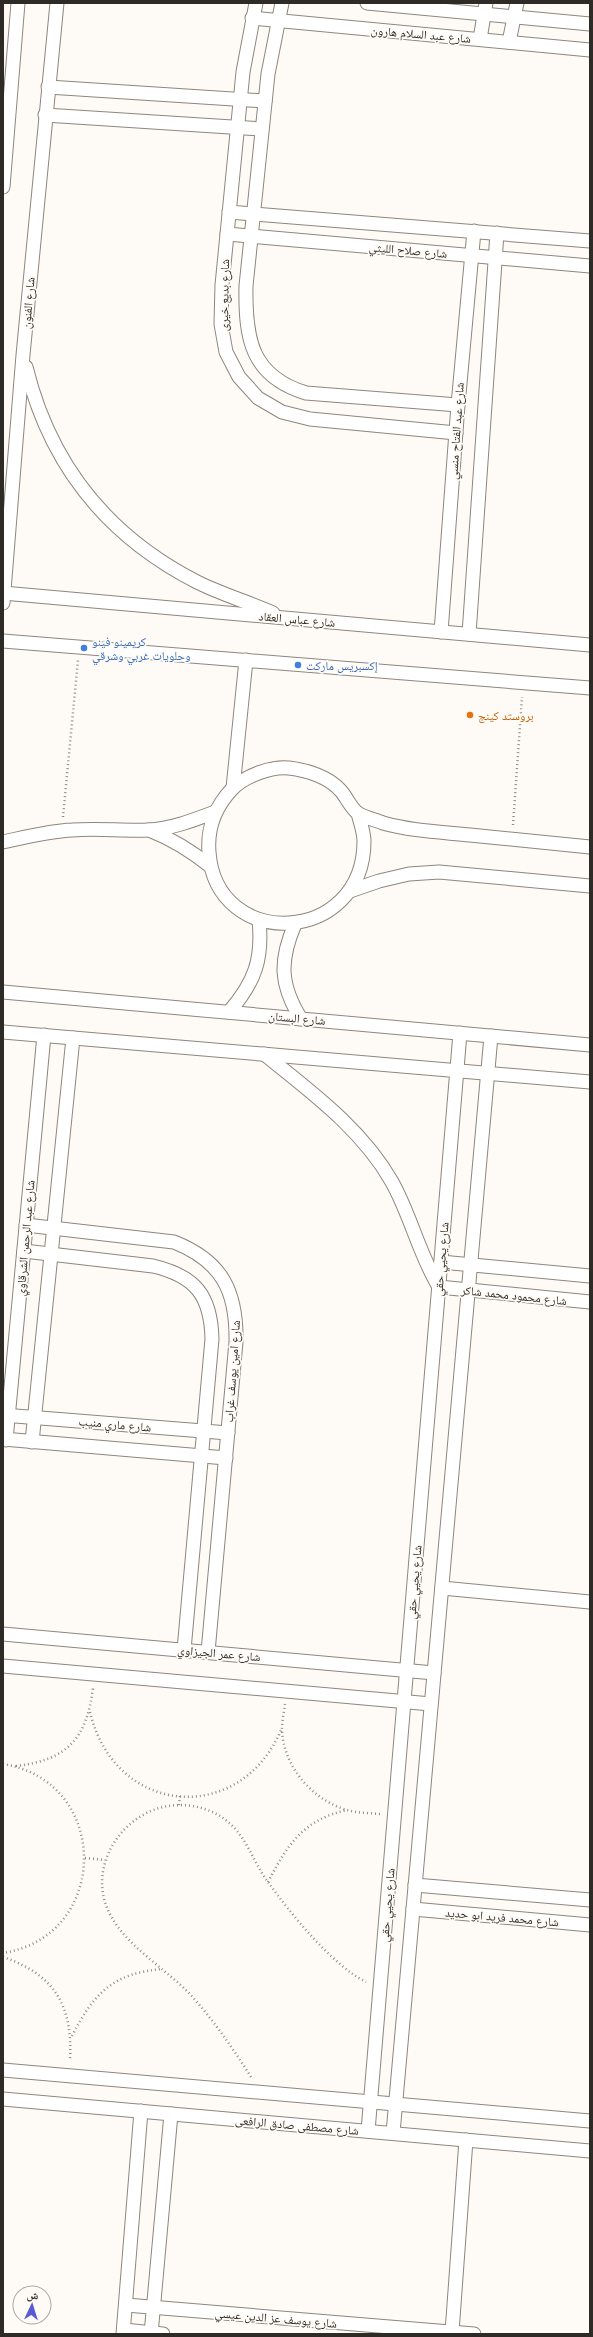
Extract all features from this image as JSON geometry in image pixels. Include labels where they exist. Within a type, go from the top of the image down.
[{"type":"street","points":[[3,188],[18,3]]},
{"type":"street","name":"شارع الفنون","points":[[3,596],[23,355],[57,3]]},
{"type":"street","name":"شارع بديع خيرى","points":[[256,3],[252,18],[240,100],[222,285],[221,324],[226,352],[239,377],[258,398],[282,412],[310,419],[456,433]]},
{"type":"street","name":"شارع بديع خيرى","points":[[282,3],[265,102],[251,236],[246,311],[249,336],[257,360],[270,376],[287,387],[306,393],[458,405]]},
{"type":"street","points":[[368,3],[485,8],[513,17],[590,24]]},
{"type":"street","points":[[509,42],[517,3]]},
{"type":"street","points":[[480,39],[485,8]]},
{"type":"street","name":"شارع عبد السلام هارون","points":[[252,18],[590,50]]},
{"type":"street","points":[[48,87],[265,102]]},
{"type":"street","points":[[45,115],[262,129]]},
{"type":"street","name":"شارع صلاح الليثي","points":[[229,212],[590,241]]},
{"type":"street","name":"شارع عبد الفتاح منسي","points":[[441,632],[458,405],[474,232]]},
{"type":"street","points":[[469,634],[497,233]]},
{"type":"street","name":"شارع صلاح الليثي","points":[[227,234],[590,266]]},
{"type":"street","points":[[23,355],[34,396],[49,436],[70,473],[96,507],[126,536],[161,562],[198,582],[286,618]]},
{"type":"street","name":"شارع عباس العقاد","points":[[3,596],[286,618],[590,645]]},
{"type":"street","points":[[3,641],[590,688]]},
{"type":"street","points":[[233,788],[246,660]]},
{"type":"street","points":[[287,768],[316,774],[340,789],[358,813],[365,840],[362,866],[350,891],[335,907],[316,918],[295,924],[277,924],[259,920],[233,903],[220,889],[210,866],[208,838],[215,812],[233,788],[258,773],[287,768]]},
{"type":"street","points":[[3,842],[62,831],[109,828],[149,830],[179,824],[215,812]]},
{"type":"street","points":[[358,813],[383,822],[410,829],[590,847]]},
{"type":"street","points":[[149,830],[184,847],[210,866]]},
{"type":"street","points":[[350,891],[380,881],[409,874],[439,872],[590,886]]},
{"type":"street","points":[[229,1012],[246,991],[259,960],[261,940],[259,920]]},
{"type":"street","points":[[295,924],[285,949],[283,962],[284,982],[291,1001],[301,1018]]},
{"type":"street","name":"شارع البستان","points":[[3,992],[590,1045]]},
{"type":"street","points":[[3,1032],[590,1082]]},
{"type":"street","name":"شارع يحيي حقي","points":[[368,2131],[460,1033]]},
{"type":"street","name":"شارع عبد الرحمن الشرقاوي","points":[[4,1440],[5,1415],[24,1251],[44,1035]]},
{"type":"street","points":[[393,2133],[491,1036]]},
{"type":"street","points":[[32,1442],[73,1038]]},
{"type":"street","points":[[264,1054],[339,1115],[367,1147],[392,1182],[439,1287]]},
{"type":"street","name":"شارع امين يوسف غراب","points":[[26,1225],[174,1242],[194,1250],[211,1263],[227,1286],[233,1299],[237,1320],[208,1652]]},
{"type":"street","name":"شارع امين يوسف غراب","points":[[24,1251],[153,1266],[173,1271],[191,1282],[204,1299],[211,1318],[212,1339],[184,1650]]},
{"type":"street","points":[[441,1262],[590,1276]]},
{"type":"street","name":"شارع محمود محمد شاكر","points":[[439,1287],[590,1302]]},
{"type":"street","name":"شارع ماري منيب","points":[[5,1415],[228,1433]]},
{"type":"street","name":"شارع ماري منيب","points":[[4,1440],[226,1458]]},
{"type":"street","points":[[442,1588],[590,1602]]},
{"type":"street","name":"شارع عمر الجيزاوي","points":[[3,1634],[434,1673]]},
{"type":"street","points":[[3,1666],[431,1704]]},
{"type":"street","name":"شارع محمد فريد ابو حديد","points":[[415,1885],[590,1900]]},
{"type":"street","name":"شارع محمد فريد ابو حديد","points":[[413,1909],[590,1925]]},
{"type":"street","points":[[3,2070],[590,2120]]},
{"type":"street","name":"شارع مصطفى صادق الرافعى","points":[[3,2100],[590,2150]]},
{"type":"street","points":[[141,2111],[123,2332],[155,2334],[154,2308],[171,2114]]},
{"type":"street","points":[[452,2332],[466,2140]]},
{"type":"street","name":"شارع يوسف عز الدين عيسي","points":[[126,2306],[334,2328],[474,2334]]},
{"type":"path","points":[[62,831],[79,647]]},
{"type":"path","points":[[512,839],[523,682]]},
{"type":"path","points":[[13,1766],[38,1763],[60,1753],[78,1735],[90,1712],[95,1674]]},
{"type":"path","points":[[287,1692],[282,1728],[286,1750],[302,1780],[322,1799],[348,1810],[395,1816]]},
{"type":"path","points":[[90,1712],[100,1744],[120,1770],[148,1788],[180,1796],[213,1794],[243,1780],[267,1757],[282,1728]]},
{"type":"path","points":[[3,1764],[13,1766],[42,1778],[65,1800],[80,1827],[85,1858],[83,1880],[76,1900],[60,1924],[37,1942],[24,1948],[3,1953]]},
{"type":"path","points":[[179,1805],[180,1796]]},
{"type":"path","points":[[261,2092],[212,2020],[164,1969],[126,1937],[109,1914],[102,1887],[105,1860],[118,1835],[133,1820],[152,1810],[179,1805],[204,1809],[226,1821],[243,1839],[268,1882],[312,1935],[343,1967],[381,1989]]},
{"type":"path","points":[[268,1882],[280,1858],[296,1837],[320,1820],[348,1810]]},
{"type":"path","points":[[85,1858],[105,1860]]},
{"type":"path","points":[[3,1957],[26,1966],[36,1972],[55,1991],[68,2017],[72,2037],[70,2076]]},
{"type":"path","points":[[72,2037],[86,2009],[98,1995],[112,1983],[134,1973],[164,1969]]},
{"type":"place","name":"كريمينو فينو وحلويات غربي وشرقي","points":[[84,648]]},
{"type":"place","name":"إكسبريس ماركت","points":[[298,665]]},
{"type":"place","name":"بروستد كينج","points":[[470,715]]}]
